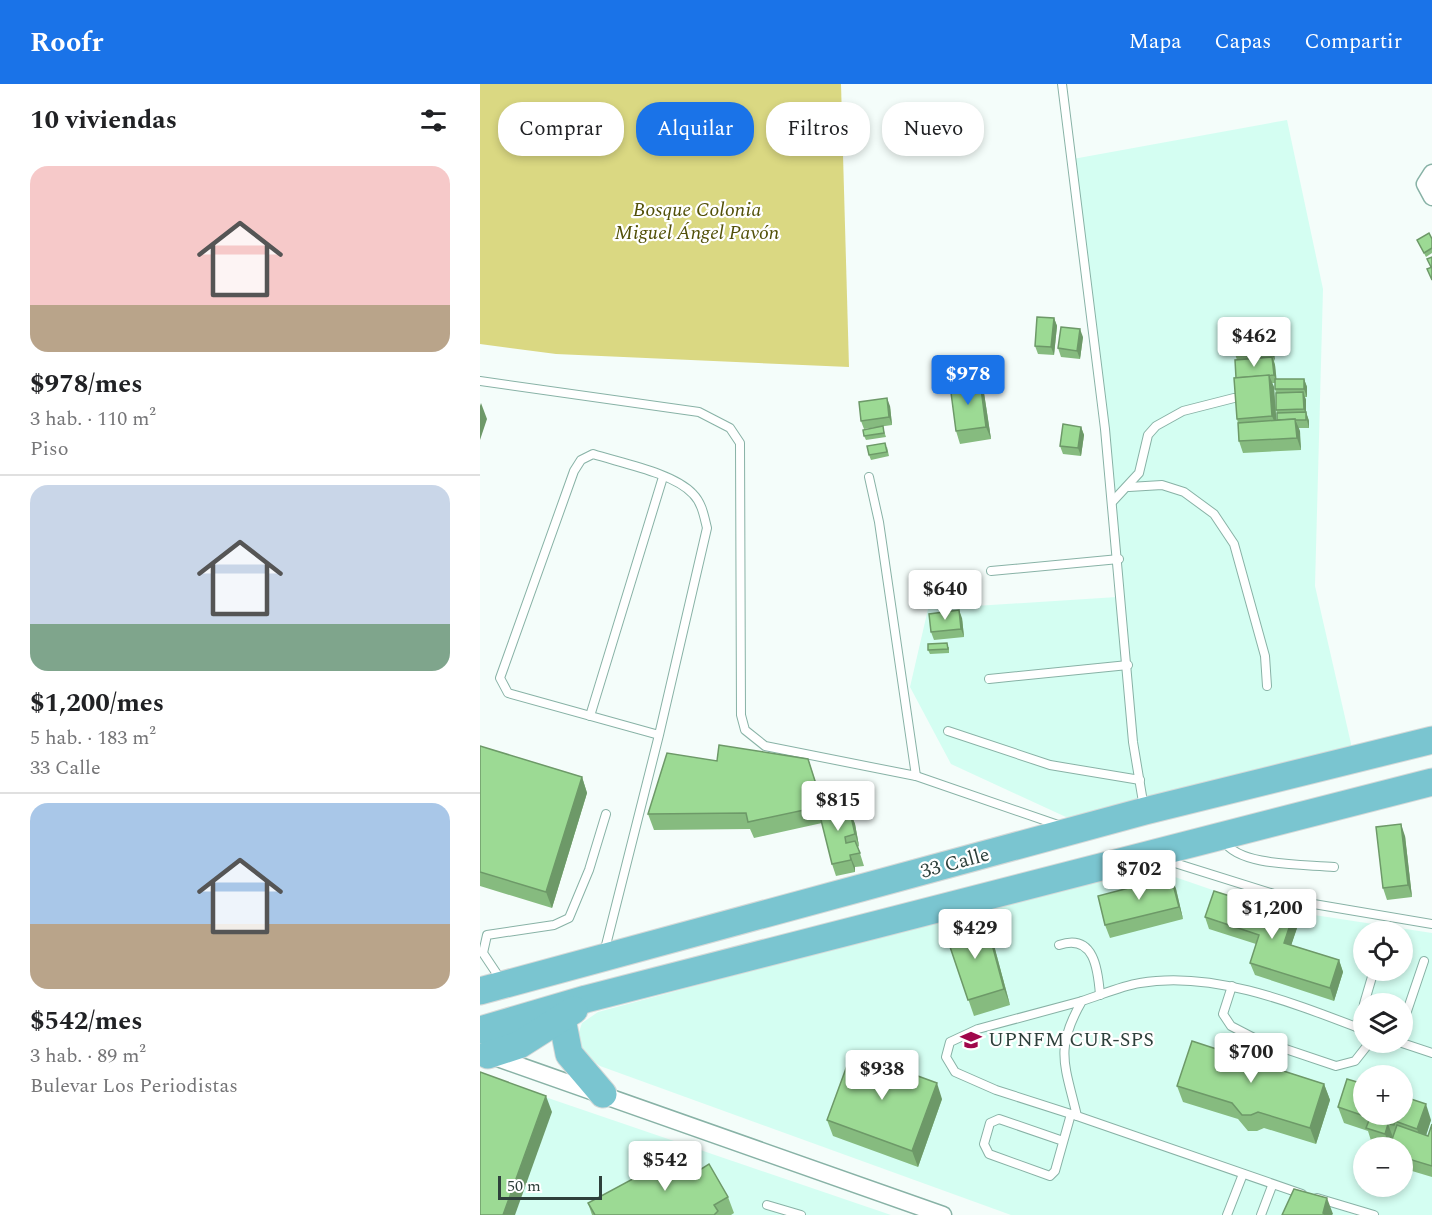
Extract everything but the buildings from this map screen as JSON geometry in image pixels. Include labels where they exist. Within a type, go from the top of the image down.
[{"type":"main road","name":"33 Calle","points":[[480,1002],[498,989],[603,956],[1145,811],[1432,740]]},
{"type":"main road","name":"33 Calle","points":[[483,1045],[586,999],[1432,782]]},
{"type":"main road","points":[[483,1045],[519,1045],[562,1019],[586,999]]},
{"type":"main road","points":[[562,1019],[569,1054],[603,1094]]},
{"type":"street","points":[[483,1045],[603,1094],[914,1211],[943,1215]]},
{"type":"lane","points":[[1062,84],[1113,501],[1133,741],[1145,811]]},
{"type":"lane","points":[[480,381],[699,412],[730,428],[740,443],[741,716],[746,730],[765,746],[916,776],[1076,831]]},
{"type":"lane","points":[[1113,501],[1129,487],[1139,474],[1148,435],[1156,426],[1183,411],[1234,398]]},
{"type":"lane","points":[[603,956],[659,735],[707,528],[703,510],[694,495],[680,483],[594,454],[581,460],[573,471],[500,678],[508,693],[659,735]]},
{"type":"lane","points":[[590,716],[663,477]]},
{"type":"lane","points":[[869,477],[879,522],[916,776]]},
{"type":"lane","points":[[1129,487],[1162,485],[1184,492],[1214,514],[1234,544],[1265,656],[1267,686]]},
{"type":"lane","points":[[991,571],[1119,559]]},
{"type":"lane","points":[[989,679],[1128,665]]},
{"type":"lane","points":[[948,731],[1050,765],[1140,780]]},
{"type":"lane","points":[[498,989],[483,953],[484,934],[554,925],[569,918],[589,870],[606,814]]},
{"type":"lane","points":[[1221,835],[1227,845],[1237,854],[1260,861],[1334,867]]},
{"type":"lane","points":[[1145,854],[1296,901],[1432,924]]},
{"type":"lane","points":[[1059,945],[1071,941],[1083,944],[1093,957],[1100,995]]},
{"type":"lane","points":[[1413,994],[1424,961]]},
{"type":"lane","points":[[1353,1027],[1216,981],[1186,979],[1139,983],[978,1029],[950,1042],[946,1057],[955,1072],[996,1090],[1074,1115],[1272,1186],[1374,1215]]},
{"type":"lane","points":[[1232,986],[1223,1014],[1231,1026],[1256,1039],[1313,1060],[1336,1065],[1355,1061],[1361,1053]]},
{"type":"lane","points":[[1063,1141],[999,1119],[990,1123],[984,1144],[989,1154],[1050,1176],[1055,1171],[1063,1141],[1074,1115],[1062,1052],[1070,1021],[1082,1001]]},
{"type":"lane","points":[[1413,1046],[1432,1053]]},
{"type":"lane","points":[[1227,1215],[1243,1174]]},
{"type":"lane","points":[[1261,1215],[1272,1186]]},
{"type":"lane","points":[[767,1205],[801,1215]]},
{"type":"shaded area","points":[[1287,120],[1323,289],[1315,586],[1352,748],[1092,829],[951,764],[910,687],[928,609],[1117,597],[1100,399],[1073,159]]},
{"type":"shaded area","name":"UPNFM CUR-SPS","points":[[1143,866],[1262,907],[1354,921],[1353,981],[1413,981],[1413,930],[1432,933],[1432,1215],[1011,1215],[600,1066],[581,1053],[577,1038],[582,1023],[598,1012]]},
{"type":"shaded area","points":[[480,1073],[551,1099],[891,1215],[480,1215]]},
{"type":"green space","name":"Bosque Colonia Miguel Ángel Pavón","points":[[480,84],[841,84],[842,102],[766,102],[766,156],[843,156],[849,367],[556,354],[480,344]]},
{"type":"place","name":"UPNFM CUR-SPS","points":[[971,1040]]}]
